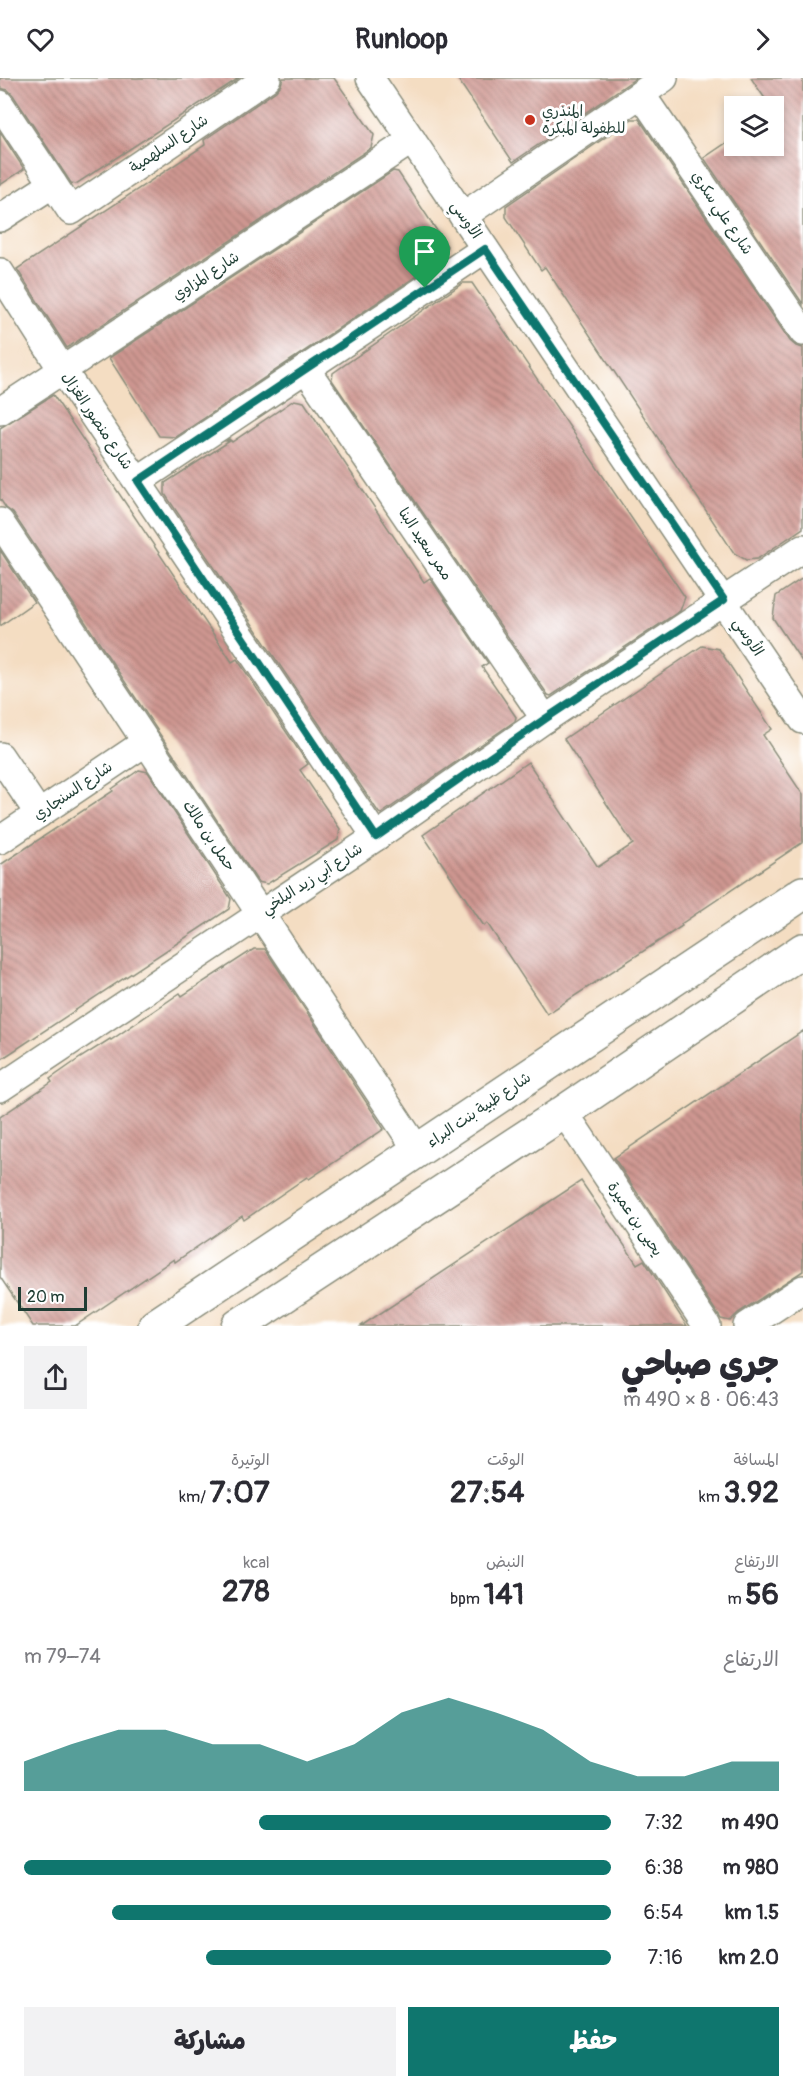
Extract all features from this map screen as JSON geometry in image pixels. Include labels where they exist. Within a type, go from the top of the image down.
[{"type":"street","name":"شارع السلهمية","points":[[53,184],[71,211],[267,78]]},
{"type":"street","name":"الأوسي","points":[[370,78],[803,720]]},
{"type":"street","points":[[464,216],[664,78]]},
{"type":"street","name":"شارع علي سكري","points":[[641,94],[803,332]]},
{"type":"street","points":[[0,104],[53,184],[0,218]]},
{"type":"street","name":"شارع المزاوي","points":[[0,411],[412,140]]},
{"type":"street","points":[[138,481],[485,249]]},
{"type":"street","name":"شارع منصور الغزال","points":[[0,272],[63,370],[376,837]]},
{"type":"street","name":"ممر سعيد البنا","points":[[306,369],[545,719]]},
{"type":"street","name":"حمل بن مالك","points":[[0,522],[418,1151]]},
{"type":"street","name":"شارع أبي زيد البلخي","points":[[0,1088],[376,837],[545,719],[803,548]]},
{"type":"street","name":"شارع السنجاري","points":[[0,840],[146,742]]},
{"type":"street","points":[[0,756],[39,814]]},
{"type":"street","name":"شارع ظبية بنت البراء","points":[[155,1326],[803,893]]},
{"type":"street","points":[[238,1326],[564,1112],[803,950]]},
{"type":"street","name":"يحيى بن عميرة","points":[[564,1112],[707,1326]]},
{"type":"street","points":[[747,1326],[803,1289]]},
{"type":"building","points":[[0,78],[239,78],[76,184],[71,183],[13,95],[8,90],[0,88]]},
{"type":"building","points":[[283,78],[334,78],[374,135],[371,148],[67,348],[17,269],[205,145],[204,140],[276,91]]},
{"type":"building","name":"المنذري للطفولة المبكره","points":[[457,78],[636,78],[513,162]]},
{"type":"building","points":[[751,78],[803,78],[803,304],[704,158],[724,144],[724,156],[784,156],[784,96],[763,96]]},
{"type":"building","points":[[632,119],[639,119],[790,341],[803,348],[803,528],[757,559],[746,560],[734,553],[545,267],[541,270],[506,217],[506,206]]},
{"type":"building","points":[[0,132],[24,169],[0,185]]},
{"type":"building","points":[[393,171],[398,172],[447,246],[445,257],[176,437],[159,436],[109,358]]},
{"type":"building","points":[[463,283],[472,283],[685,597],[680,611],[551,696],[548,695],[332,380],[333,373]]},
{"type":"building","points":[[53,395],[232,662],[237,659],[308,764],[300,770],[340,829],[338,840],[267,884],[258,882],[13,513],[0,499],[0,428]]},
{"type":"building","points":[[294,400],[304,402],[424,582],[430,578],[488,663],[482,667],[516,717],[515,721],[381,814],[165,494],[165,483],[230,441],[226,441],[229,439],[232,442]]},
{"type":"building","points":[[0,550],[34,602],[0,626]]},
{"type":"building","points":[[803,578],[803,663],[773,618],[776,596]]},
{"type":"building","points":[[702,646],[719,649],[772,729],[763,735],[803,795],[803,842],[681,924],[682,926],[547,1014],[487,923],[484,926],[423,835],[528,762],[598,867],[633,844],[564,739]]},
{"type":"building","points":[[139,770],[148,772],[231,899],[229,909],[0,1060],[0,865],[113,791],[112,789]]},
{"type":"building","points":[[254,949],[265,949],[384,1129],[244,1220],[242,1216],[175,1262],[174,1259],[75,1326],[33,1326],[0,1277],[0,1117],[52,1082],[50,1079],[80,1058],[111,1040],[180,993],[182,996]]},
{"type":"building","points":[[803,1031],[803,1271],[738,1313],[730,1321],[721,1319],[614,1158]]},
{"type":"building","points":[[581,1181],[637,1264],[644,1260],[687,1326],[361,1326]]},
{"type":"place","name":"المنذري للطفولة المبكره","points":[[530,120]]},
{"type":"route","points":[[485,249],[724,600],[545,719],[376,837],[138,481],[425,288],[485,249]]}]
